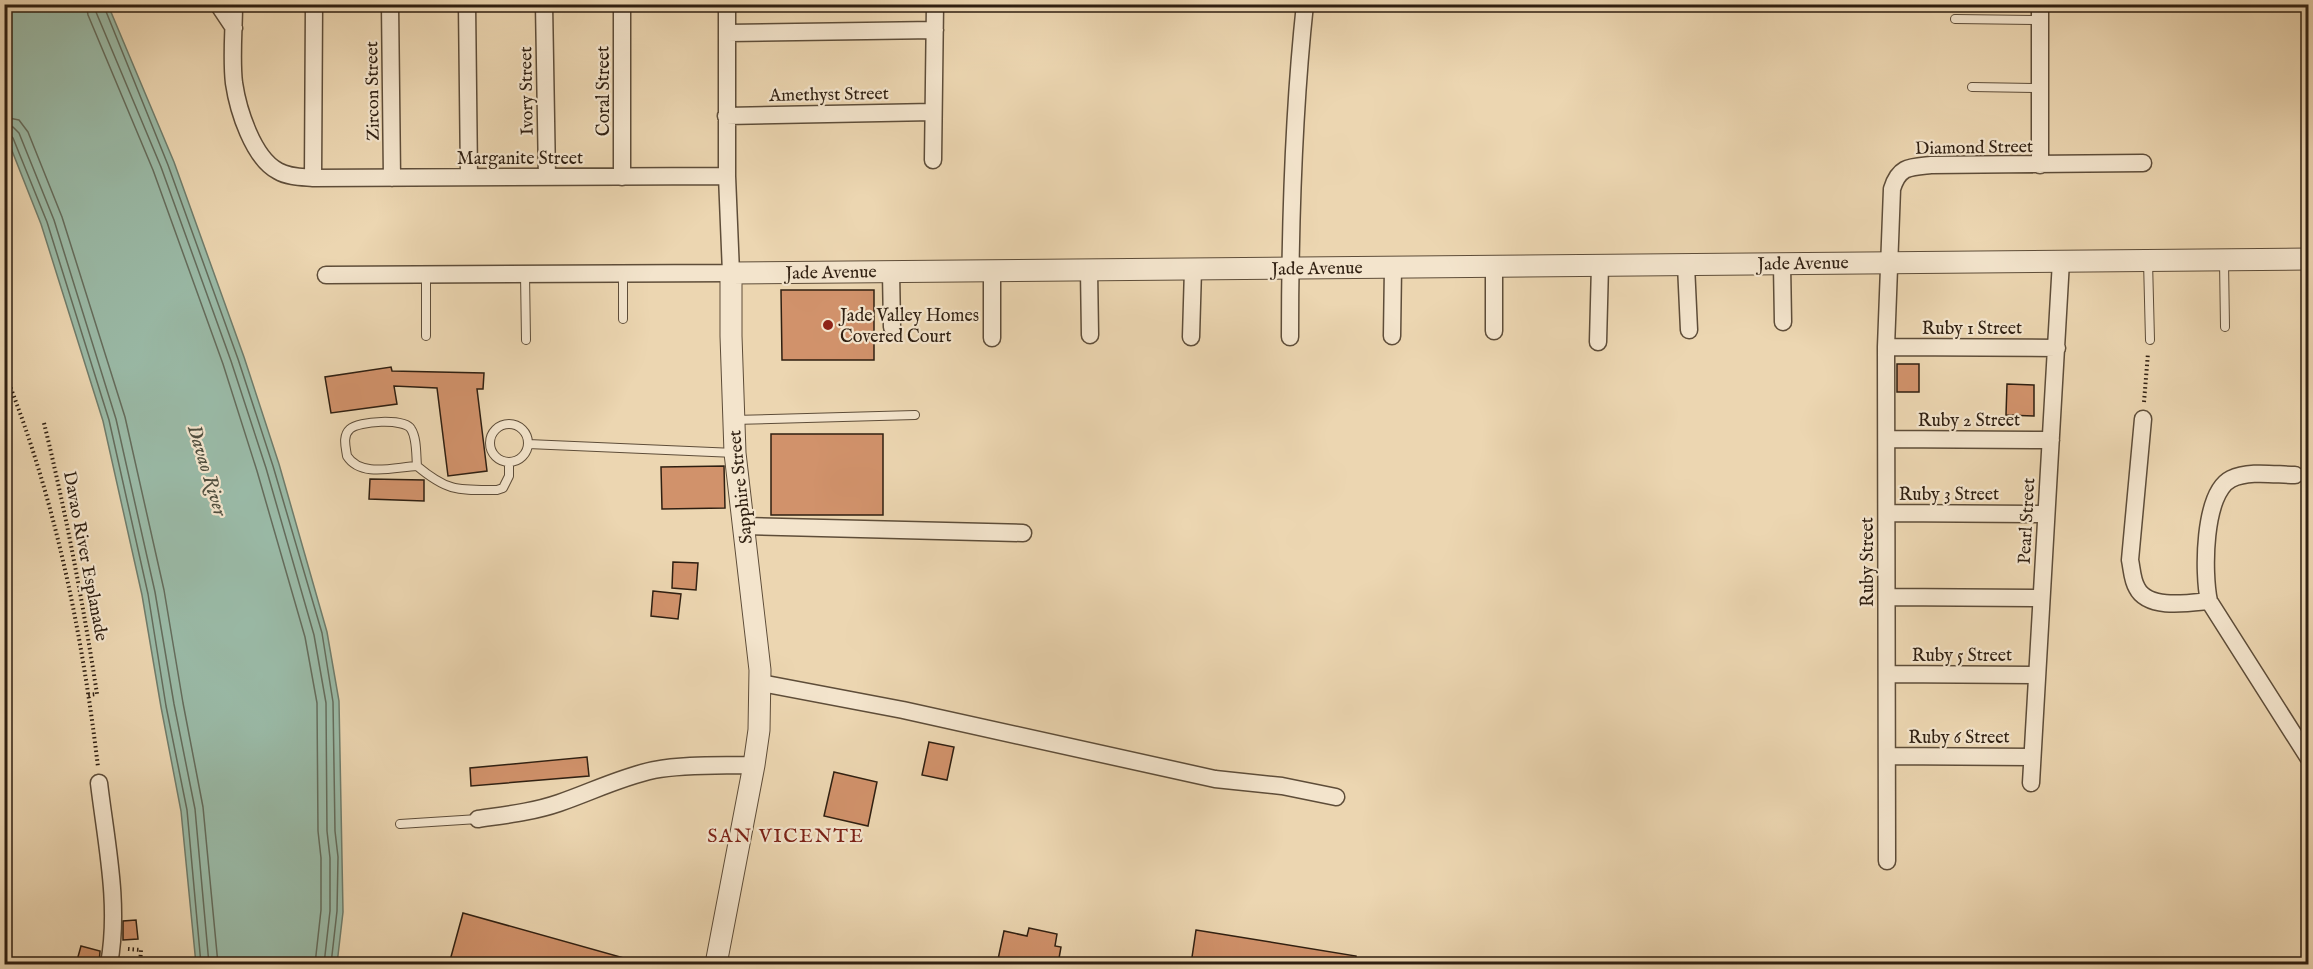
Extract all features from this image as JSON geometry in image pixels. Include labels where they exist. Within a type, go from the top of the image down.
[{"type":"street","points":[[218,4],[234,28]]},
{"type":"street","name":"Marganite Street","points":[[234,4],[234,83],[245,124],[258,153],[266,163],[284,175],[314,178],[727,176]]},
{"type":"street","points":[[314,4],[314,178]]},
{"type":"street","name":"Zircon Street","points":[[390,4],[392,178]]},
{"type":"street","points":[[467,4],[469,177]]},
{"type":"street","name":"Ivory Street","points":[[544,4],[546,177]]},
{"type":"street","name":"Coral Street","points":[[622,4],[622,177]]},
{"type":"street","name":"Sapphire Street","points":[[716,964],[754,765],[761,683],[733,420],[726,116],[727,4]]},
{"type":"street","points":[[933,160],[935,4]]},
{"type":"street","points":[[1290,337],[1290,268],[1299,63],[1305,4]]},
{"type":"street","points":[[2040,12],[2040,165]]},
{"type":"street","points":[[727,33],[935,30]]},
{"type":"street","name":"Amethyst Street","points":[[726,116],[933,112]]},
{"type":"street","name":"Diamond Street","points":[[1890,263],[1892,189],[1900,172],[1911,167],[2143,163]]},
{"type":"street","name":"Jade Avenue","points":[[326,275],[2307,259]]},
{"type":"street","name":"Pearl Street","points":[[2031,783],[2061,261]]},
{"type":"street","name":"Ruby Street","points":[[1887,861],[1887,347],[1890,263]]},
{"type":"street","points":[[1686,264],[1689,330]]},
{"type":"street","points":[[1782,264],[1783,322]]},
{"type":"street","points":[[1598,342],[1600,265]]},
{"type":"street","points":[[1494,266],[1494,331]]},
{"type":"street","points":[[1392,336],[1393,267]]},
{"type":"street","points":[[1191,337],[1193,269]]},
{"type":"street","points":[[1089,270],[1090,335]]},
{"type":"street","points":[[992,271],[992,338]]},
{"type":"street","points":[[891,272],[892,327]]},
{"type":"street","name":"Ruby 1 Street","points":[[1887,347],[2056,348]]},
{"type":"street","points":[[2143,419],[2130,560],[2137,591],[2147,598],[2174,604],[2209,601]]},
{"type":"street","name":"Ruby 2 Street","points":[[1887,439],[2051,440]]},
{"type":"street","points":[[2295,476],[2254,474],[2232,478],[2221,485],[2206,537],[2205,582],[2209,601],[2308,757]]},
{"type":"street","name":"Ruby 3 Street","points":[[1887,513],[2046,514]]},
{"type":"street","points":[[744,526],[1023,533]]},
{"type":"street","points":[[1887,597],[2041,598]]},
{"type":"street","name":"Ruby 5 Street","points":[[1887,674],[2037,675]]},
{"type":"street","points":[[761,683],[903,710],[1215,778],[1282,786],[1336,797]]},
{"type":"street","name":"Ruby 6 Street","points":[[1887,756],[2032,757]]},
{"type":"street","points":[[478,819],[527,812],[558,804],[620,780],[652,771],[687,767],[754,765]]},
{"type":"street","points":[[99,783],[113,907],[113,938],[109,964]]},
{"type":"lane","points":[[1955,19],[2040,12]]},
{"type":"lane","points":[[1972,87],[2040,88]]},
{"type":"lane","points":[[2307,259],[2307,321]]},
{"type":"lane","points":[[2224,260],[2225,327]]},
{"type":"lane","points":[[2148,261],[2150,340]]},
{"type":"lane","points":[[426,274],[426,336]]},
{"type":"lane","points":[[525,274],[526,340]]},
{"type":"lane","points":[[623,274],[623,319]]},
{"type":"lane","points":[[733,420],[915,415]]},
{"type":"lane","points":[[417,466],[414,433],[407,424],[398,421],[357,425],[346,435],[347,456],[358,468],[367,470],[417,466],[433,479],[454,489],[497,490],[503,488],[508,482],[509,462]]},
{"type":"lane","points":[[504,425],[518,427],[526,437],[528,444],[522,457],[509,462],[503,461],[492,452],[490,446],[493,432],[504,425]]},
{"type":"lane","points":[[528,444],[735,453]]},
{"type":"lane","points":[[400,824],[478,819]]},
{"type":"path","points":[[2143,419],[2150,340]]},
{"type":"path","points":[[4,371],[36,458],[72,604],[88,695],[99,783]]},
{"type":"path","name":"Davao River Esplanade","points":[[44,423],[69,528],[83,603],[97,694],[88,695]]},
{"type":"path","points":[[140,964],[141,950]]},
{"type":"water","name":"Davao River","points":[[5,4],[108,5],[174,162],[244,357],[279,464],[327,632],[339,701],[343,912],[337,964],[196,964],[181,811],[142,595],[103,421],[41,224],[5,133]]},
{"type":"building","name":"Jade Valley Homes Covered Court","points":[[781,290],[874,290],[874,360],[782,360]]},
{"type":"building","points":[[1897,364],[1919,364],[1919,392],[1897,392]]},
{"type":"building","points":[[391,367],[392,371],[484,373],[483,389],[477,389],[487,471],[448,476],[437,388],[394,386],[397,404],[331,413],[325,377]]},
{"type":"building","points":[[2007,384],[2034,385],[2034,416],[2006,415]]},
{"type":"building","points":[[771,434],[883,434],[883,515],[771,515]]},
{"type":"building","points":[[724,466],[725,508],[662,509],[661,467]]},
{"type":"building","points":[[370,479],[424,480],[424,501],[369,499]]},
{"type":"building","points":[[673,562],[698,563],[696,590],[672,588]]},
{"type":"building","points":[[653,591],[681,594],[678,619],[651,616]]},
{"type":"building","points":[[929,742],[954,747],[947,780],[922,775]]},
{"type":"building","points":[[587,757],[589,776],[471,786],[470,768]]},
{"type":"building","points":[[834,772],[877,782],[868,826],[824,816]]},
{"type":"building","points":[[463,913],[631,960],[630,964],[449,964]]},
{"type":"building","points":[[136,920],[138,939],[123,940],[123,921]]},
{"type":"building","points":[[1029,928],[1057,934],[1055,946],[1061,947],[1058,964],[997,964],[1004,931],[1027,936]]},
{"type":"building","points":[[1196,930],[1356,956],[1355,964],[1191,964]]},
{"type":"building","points":[[81,946],[100,951],[99,964],[76,964]]},
{"type":"place","name":"Jade Valley Homes Covered Court","points":[[828,325]]},
{"type":"district","name":"SAN VICENTE","points":[[786,835]]}]
